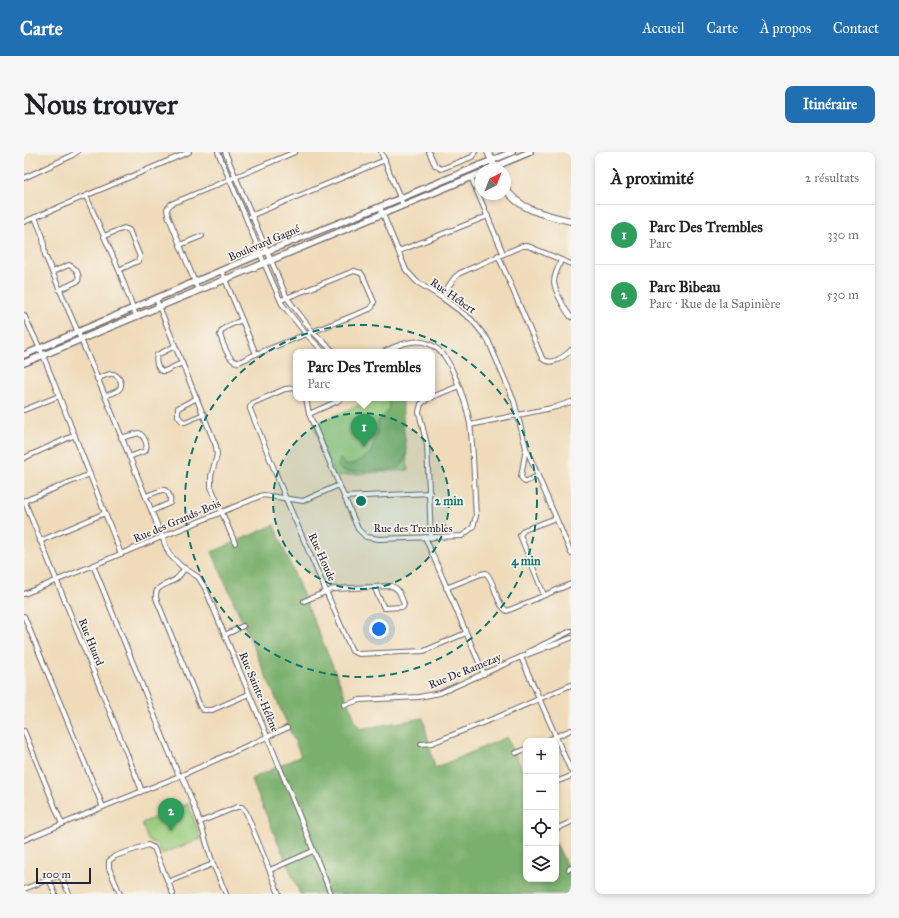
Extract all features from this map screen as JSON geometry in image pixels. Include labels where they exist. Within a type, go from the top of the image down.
[{"type":"highway","points":[[488,152],[493,164]]},
{"type":"highway","points":[[511,195],[527,208],[571,221]]},
{"type":"main road","name":"Boulevard Gagné","points":[[497,164],[512,152]]},
{"type":"main road","name":"Boulevard Gagné","points":[[499,164],[530,152]]},
{"type":"main road","name":"Boulevard Gagné","points":[[24,355],[222,272],[260,254],[401,198],[475,173]]},
{"type":"main road","name":"Boulevard Gagné","points":[[24,363],[475,175]]},
{"type":"street","points":[[24,178],[55,164],[70,154],[77,152]]},
{"type":"street","points":[[24,222],[189,152]]},
{"type":"street","points":[[218,152],[280,300],[291,317],[321,349]]},
{"type":"street","points":[[225,152],[266,252],[287,298],[314,332],[331,349]]},
{"type":"street","points":[[198,290],[168,215],[167,209],[171,204],[296,152]]},
{"type":"street","points":[[381,152],[404,205]]},
{"type":"street","points":[[430,152],[435,165],[441,169],[472,157],[475,153]]},
{"type":"street","points":[[246,218],[384,160]]},
{"type":"street","points":[[471,177],[503,253]]},
{"type":"street","points":[[86,196],[119,270],[136,316]]},
{"type":"street","name":"Rue Hébert","points":[[380,207],[406,270],[411,277],[471,319],[488,340],[514,401],[526,448],[571,553]]},
{"type":"street","points":[[398,251],[488,216]]},
{"type":"street","name":"Rue Sainte-Hélène","points":[[35,217],[43,237],[44,253],[105,396],[162,537],[171,557],[184,568],[192,572],[201,581],[225,634],[331,894]]},
{"type":"street","points":[[104,236],[124,228],[129,230],[140,259],[119,270]]},
{"type":"street","points":[[180,245],[202,236]]},
{"type":"street","points":[[441,297],[455,277],[460,273],[498,255],[522,246],[528,246],[571,264]]},
{"type":"street","points":[[498,255],[544,361],[550,362],[558,359],[571,350]]},
{"type":"street","points":[[561,260],[554,283],[564,308],[571,317]]},
{"type":"street","points":[[52,272],[69,265],[75,268],[78,273],[78,281],[59,290]]},
{"type":"street","points":[[242,320],[223,328],[220,335],[233,362],[237,362],[314,332],[372,307],[374,302],[361,273],[354,271],[280,300]]},
{"type":"street","points":[[222,272],[256,354]]},
{"type":"street","points":[[156,299],[216,446],[217,455],[210,482],[235,544]]},
{"type":"street","points":[[24,316],[43,355],[121,554]]},
{"type":"street","name":"Rue des Trembles","points":[[306,401],[308,414],[344,498],[358,529],[366,536],[379,539],[462,536],[473,527],[476,516],[470,424],[459,386],[447,358],[435,347],[427,343],[408,342],[390,349]]},
{"type":"street","points":[[175,346],[157,355],[156,361],[158,368],[165,371],[182,363]]},
{"type":"street","points":[[97,379],[110,374],[113,374],[119,379],[121,387],[119,390],[105,396]]},
{"type":"street","points":[[435,396],[459,386]]},
{"type":"street","name":"Rue Houde","points":[[293,388],[285,389],[253,403],[250,409],[286,498],[352,651],[356,653],[424,651],[466,633]]},
{"type":"street","points":[[24,410],[59,396]]},
{"type":"street","points":[[197,398],[180,405],[178,408],[178,416],[185,422],[204,414]]},
{"type":"street","points":[[308,414],[338,401]]},
{"type":"street","points":[[425,401],[421,404],[420,412],[427,445],[431,538]]},
{"type":"street","points":[[470,424],[556,407],[571,402]]},
{"type":"street","points":[[121,438],[139,432],[146,442],[147,447],[145,451],[129,457]]},
{"type":"street","points":[[24,458],[75,436]]},
{"type":"street","name":"Rue Hébert","points":[[526,448],[521,477],[522,480],[525,482],[538,476]]},
{"type":"street","points":[[24,501],[90,474]]},
{"type":"street","name":"Rue des Grands-Bois","points":[[24,594],[263,495],[302,501],[339,485]]},
{"type":"street","points":[[146,496],[165,490],[170,498],[170,503],[152,511]]},
{"type":"street","points":[[344,498],[430,494]]},
{"type":"street","name":"Rue Huard","points":[[24,501],[142,791]]},
{"type":"street","points":[[40,541],[105,513]]},
{"type":"street","points":[[544,595],[520,535],[524,530],[556,518]]},
{"type":"street","points":[[425,537],[484,674]]},
{"type":"street","points":[[93,565],[200,822],[213,864],[226,894]]},
{"type":"street","points":[[184,568],[176,578],[158,589],[156,598],[200,706],[203,710],[212,710],[249,694]]},
{"type":"street","points":[[446,588],[486,573],[490,578],[503,607],[507,611],[571,584]]},
{"type":"street","points":[[304,601],[333,589],[391,586],[397,588],[404,604],[402,606],[384,608],[374,587]]},
{"type":"street","points":[[24,616],[102,807]]},
{"type":"street","points":[[225,634],[243,626]]},
{"type":"street","name":"Rue De Ramezay","points":[[521,657],[536,647],[571,631]]},
{"type":"street","name":"Rue De Ramezay","points":[[344,704],[360,700],[419,698],[430,696],[521,657],[571,638]]},
{"type":"street","points":[[521,657],[571,771]]},
{"type":"street","points":[[421,744],[432,743],[571,685]]},
{"type":"street","points":[[24,840],[180,776],[287,728]]},
{"type":"street","points":[[556,737],[571,730]]},
{"type":"street","points":[[24,731],[62,824]]},
{"type":"street","points":[[516,753],[523,750]]},
{"type":"street","points":[[559,781],[571,776]]},
{"type":"street","points":[[200,822],[237,807],[242,807],[246,812],[279,894]]},
{"type":"street","points":[[559,828],[571,822]]},
{"type":"street","points":[[120,894],[109,868],[110,861],[115,856],[148,845],[154,848],[173,894]]},
{"type":"street","points":[[270,870],[313,851]]},
{"type":"street","points":[[168,882],[213,864]]},
{"type":"street","points":[[24,889],[61,876],[69,894]]},
{"type":"street","points":[[48,880],[55,894]]},
{"type":"green space","points":[[368,401],[400,401],[408,470],[335,476],[313,425]]},
{"type":"green space","points":[[389,401],[402,401],[407,453],[403,463],[399,468],[385,470],[348,472],[341,470],[338,466],[340,458],[345,465],[354,463],[371,452],[377,434],[378,421],[387,411]]},
{"type":"green space","points":[[274,525],[359,729],[423,718],[435,768],[507,737],[523,771],[523,882],[559,882],[559,849],[571,875],[571,894],[300,894],[251,779],[301,756],[212,552]]},
{"type":"green space","points":[[188,804],[201,839],[161,854],[157,844],[148,840],[142,823]]},
{"type":"place","name":"Parc Des Trembles","points":[[364,447]]},
{"type":"place","name":"Parc Bibeau","points":[[171,831]]}]
